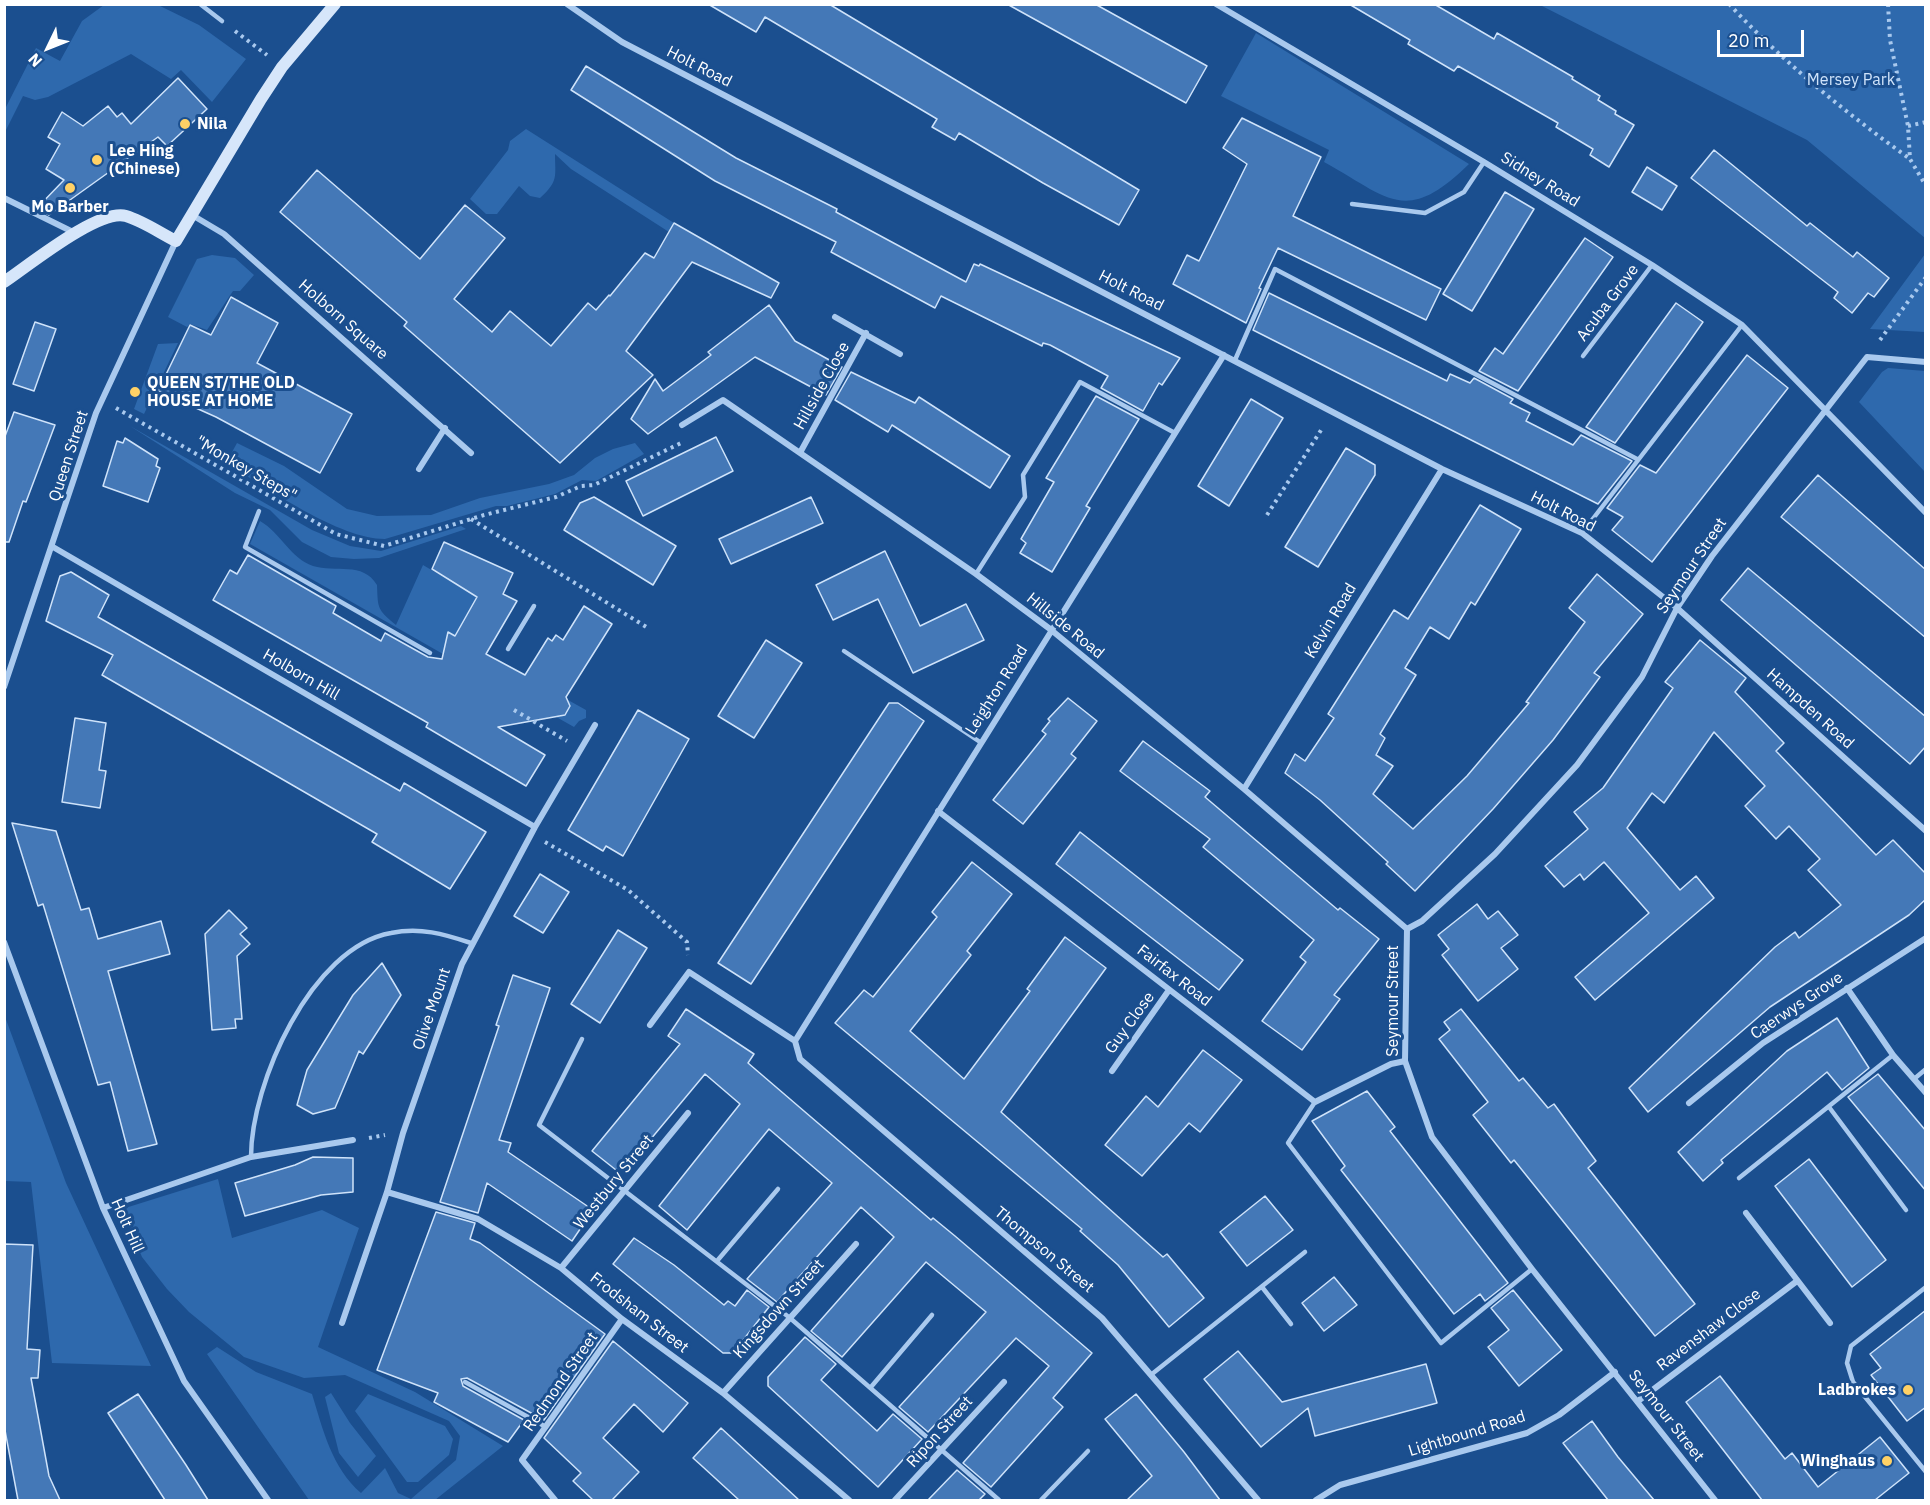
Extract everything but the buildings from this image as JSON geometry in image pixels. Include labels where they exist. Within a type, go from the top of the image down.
[{"type":"main road","points":[[4,282],[75,233],[106,217],[125,216],[176,241],[282,67],[335,4]]},
{"type":"street","name":"Holt Road","points":[[567,4],[622,42],[1442,469],[1582,533],[1677,608]]},
{"type":"street","name":"Sidney Road","points":[[1216,4],[1484,162],[1652,265],[1742,325],[1926,513]]},
{"type":"street","points":[[4,198],[75,233]]},
{"type":"street","name":"Holborn Square","points":[[192,215],[224,234],[471,453]]},
{"type":"street","name":"Queen Street","points":[[4,687],[102,400],[176,241]]},
{"type":"street","name":"Hillside Close","points":[[835,316],[900,354]]},
{"type":"street","name":"Hillside Close","points":[[801,451],[866,333]]},
{"type":"street","name":"Leighton Road","points":[[795,1041],[1050,629],[1224,355]]},
{"type":"street","points":[[1868,357],[1926,362]]},
{"type":"street","name":"Seymour Street","points":[[1715,1500],[1532,1269],[1432,1137],[1405,1061],[1407,929],[1422,921],[1495,854],[1577,765],[1642,677],[1677,608],[1712,556],[1868,357]]},
{"type":"street","name":"Hillside Road","points":[[682,426],[723,400],[801,451],[1050,629],[1244,789],[1407,929]]},
{"type":"street","points":[[419,469],[445,428]]},
{"type":"street","name":"Kelvin Road","points":[[1244,789],[1442,469]]},
{"type":"street","name":"Holborn Hill","points":[[53,547],[535,827]]},
{"type":"street","name":"Hampden Road","points":[[1677,608],[1926,831]]},
{"type":"street","name":"Olive Mount","points":[[342,1323],[387,1192],[403,1133],[471,943],[595,725]]},
{"type":"street","name":"Fairfax Road","points":[[938,811],[1315,1102]]},
{"type":"street","name":"Caerwys Grove","points":[[1689,1104],[1763,1043],[1926,938]]},
{"type":"street","name":"Holt Hill","points":[[4,942],[103,1208],[184,1381],[268,1500]]},
{"type":"street","points":[[650,1025],[689,972],[795,1041]]},
{"type":"street","points":[[1847,988],[1893,1055],[1926,1093]]},
{"type":"street","name":"Guy Close","points":[[1112,1071],[1169,990]]},
{"type":"street","name":"Thompson Street","points":[[795,1041],[800,1059],[1102,1317],[1258,1500]]},
{"type":"street","points":[[1315,1102],[1391,1064],[1405,1061]]},
{"type":"street","name":"Westbury Street","points":[[561,1268],[688,1113]]},
{"type":"street","points":[[103,1208],[251,1157],[353,1140]]},
{"type":"street","name":"Frodsham Street","points":[[387,1192],[478,1220],[561,1268],[622,1320],[723,1393],[849,1500]]},
{"type":"street","points":[[1746,1213],[1830,1323]]},
{"type":"street","name":"Kingsdown Street","points":[[723,1393],[856,1244]]},
{"type":"street","name":"Ravenshaw Close","points":[[1638,1401],[1797,1281]]},
{"type":"street","name":"Redmond Street","points":[[555,1500],[522,1460],[622,1320]]},
{"type":"street","name":"Lightbound Road","points":[[1316,1500],[1340,1485],[1527,1433],[1559,1415],[1615,1372]]},
{"type":"street","name":"Ripon Street","points":[[895,1500],[942,1452],[1004,1382]]},
{"type":"lane","points":[[200,4],[222,21]]},
{"type":"lane","points":[[1352,204],[1425,213],[1464,192],[1484,162]]},
{"type":"lane","name":"Acuba Grove","points":[[1583,356],[1652,265]]},
{"type":"lane","points":[[1235,360],[1275,269],[1637,459]]},
{"type":"lane","points":[[1582,533],[1742,325]]},
{"type":"lane","points":[[976,574],[1025,497],[1023,475],[1080,382],[1174,433]]},
{"type":"lane","points":[[259,511],[245,547],[430,653]]},
{"type":"lane","points":[[508,649],[534,606]]},
{"type":"lane","points":[[844,651],[980,742]]},
{"type":"lane","points":[[251,1157],[251,1134],[269,1071],[291,1024],[320,978],[338,959],[361,943],[389,933],[419,930],[441,933],[471,943]]},
{"type":"lane","points":[[582,1039],[539,1125],[790,1318],[999,1500]]},
{"type":"lane","points":[[1739,1178],[1893,1055]]},
{"type":"lane","points":[[1914,1079],[1926,1069]]},
{"type":"lane","points":[[1315,1102],[1288,1143],[1441,1343],[1532,1269]]},
{"type":"lane","points":[[1829,1107],[1906,1210]]},
{"type":"lane","points":[[717,1261],[778,1189]]},
{"type":"lane","points":[[1152,1374],[1305,1252]]},
{"type":"lane","points":[[1262,1287],[1291,1324]]},
{"type":"lane","points":[[1926,1287],[1851,1346],[1847,1363],[1853,1382],[1926,1472]]},
{"type":"lane","points":[[871,1387],[932,1315]]},
{"type":"lane","points":[[465,1382],[546,1426]]},
{"type":"lane","points":[[1041,1500],[1088,1451]]},
{"type":"path","points":[[1729,4],[1785,61],[1844,111],[1910,159],[1926,186]]},
{"type":"path","points":[[1888,4],[1890,40],[1908,126],[1910,159]]},
{"type":"path","points":[[222,21],[282,67]]},
{"type":"path","points":[[1908,126],[1926,122]]},
{"type":"path","points":[[1868,357],[1926,277]]},
{"type":"path","name":"\"Monkey Steps\"","points":[[102,400],[336,534],[384,546],[470,519]]},
{"type":"path","points":[[1267,515],[1333,411]]},
{"type":"path","points":[[470,519],[556,497],[581,486],[594,485],[689,438]]},
{"type":"path","points":[[470,519],[648,628]]},
{"type":"path","points":[[514,710],[580,749]]},
{"type":"path","points":[[531,834],[628,890],[687,942],[689,972]]},
{"type":"path","points":[[353,1140],[403,1133]]},
{"type":"green space","points":[[104,5],[158,5],[199,25],[246,59],[212,102],[181,70],[171,79],[131,54],[48,97],[35,100],[23,96],[5,132],[5,109],[36,48],[60,61],[82,21]]},
{"type":"green space","name":"Mersey Park","points":[[1540,5],[1925,5],[1925,238],[1807,140]]},
{"type":"green space","points":[[1256,33],[1469,164],[1447,183],[1428,195],[1412,200],[1397,200],[1381,195],[1324,162],[1329,150],[1221,96]]},
{"type":"green space","points":[[526,129],[674,223],[669,232],[571,169],[555,154],[555,178],[540,198],[530,196],[519,186],[497,214],[486,214],[470,199],[508,150],[510,141]]},
{"type":"green space","points":[[1925,254],[1925,332],[1870,329]]},
{"type":"green space","points":[[212,255],[235,258],[254,275],[240,291],[233,291],[207,330],[190,324],[187,327],[168,317],[197,259]]},
{"type":"green space","points":[[178,343],[144,414],[134,409],[158,344]]},
{"type":"green space","points":[[1888,368],[1925,371],[1925,472],[1859,402],[1882,372]]},
{"type":"green space","points":[[130,426],[312,530],[350,546],[381,551],[461,526],[466,529],[379,558],[331,557],[302,542],[270,510],[235,493]]},
{"type":"green space","points":[[237,443],[284,466],[347,509],[377,516],[431,515],[480,498],[549,484],[574,475],[595,458],[613,449],[635,443],[644,454],[596,481],[582,480],[555,494],[507,506],[496,506],[385,539],[367,537],[325,522],[226,463]]},
{"type":"green space","points":[[260,521],[305,562],[321,568],[356,570],[371,578],[377,585],[380,608],[396,625],[423,565],[477,597],[456,636],[448,633],[443,654],[250,544]]},
{"type":"green space","points":[[568,700],[586,710],[586,718],[574,727],[535,705],[558,717],[565,715],[570,706]]},
{"type":"green space","points":[[4,1014],[66,1183],[151,1366],[52,1363],[31,1182],[5,1181]]},
{"type":"green space","points":[[218,1179],[232,1238],[322,1210],[359,1228],[318,1347],[415,1392],[503,1446],[435,1500],[309,1500],[207,1354],[217,1347],[256,1372],[312,1394],[330,1448],[343,1472],[361,1493],[385,1468],[398,1493],[411,1499],[456,1460],[460,1436],[449,1421],[345,1375],[304,1378],[244,1357],[189,1312],[167,1289],[142,1257],[122,1209]]},
{"type":"green space","points":[[331,1393],[350,1423],[376,1456],[358,1477],[339,1453],[325,1397]]},
{"type":"green space","points":[[368,1394],[445,1426],[453,1439],[449,1455],[418,1482],[407,1482],[355,1411]]},
{"type":"place","name":"Nila","points":[[185,124]]},
{"type":"place","name":"Lee Hing (Chinese)","points":[[97,160]]},
{"type":"place","name":"Mo Barber","points":[[70,188]]},
{"type":"place","name":"QUEEN ST/THE OLD HOUSE AT HOME","points":[[135,392]]},
{"type":"place","name":"Ladbrokes","points":[[1908,1390]]},
{"type":"place","name":"Winghaus","points":[[1887,1461]]}]
